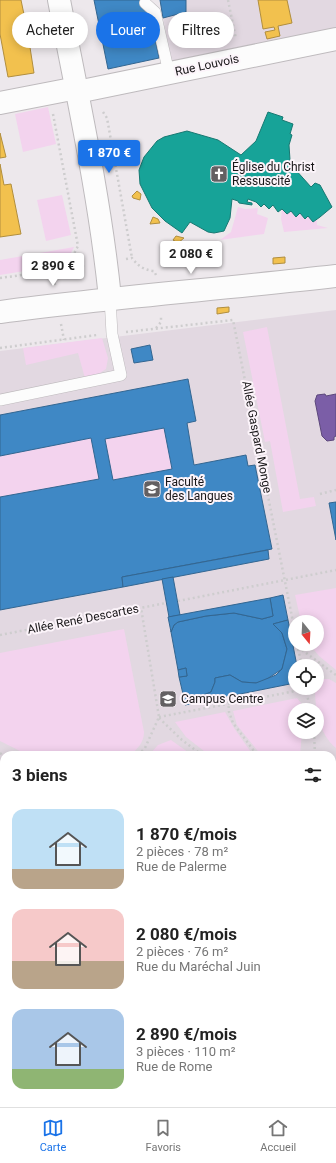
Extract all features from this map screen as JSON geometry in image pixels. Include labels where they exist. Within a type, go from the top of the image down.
[{"type":"street","points":[[59,0],[77,90],[106,262],[110,298]]},
{"type":"street","name":"Rue Louvois","points":[[0,103],[169,73],[336,39]]},
{"type":"street","points":[[0,312],[110,298],[212,290],[336,276]]},
{"type":"lane","points":[[145,3],[155,12],[169,73]]},
{"type":"lane","points":[[0,400],[121,375],[112,334],[110,298]]},
{"type":"path","points":[[228,0],[240,58]]},
{"type":"path","points":[[52,108],[78,246],[67,267]]},
{"type":"path","points":[[0,278],[132,258],[138,265],[147,270],[154,271]]},
{"type":"path","points":[[52,271],[56,290]]},
{"type":"path","points":[[123,332],[156,329],[160,322],[161,312]]},
{"type":"path","name":"Allée Gaspard Monge","points":[[156,329],[233,320],[292,615]]},
{"type":"path","points":[[60,322],[64,340]]},
{"type":"path","points":[[0,348],[98,335]]},
{"type":"path","points":[[320,494],[336,490]]},
{"type":"path","points":[[178,601],[336,570]]},
{"type":"path","name":"Allée René Descartes","points":[[0,635],[166,603]]},
{"type":"path","points":[[141,608],[159,717],[145,748],[142,751]]},
{"type":"path","points":[[305,651],[336,675]]},
{"type":"path","points":[[159,717],[288,692]]},
{"type":"path","points":[[228,696],[229,712],[233,723],[254,751]]},
{"type":"path","points":[[159,717],[182,740],[197,751]]},
{"type":"path","points":[[314,739],[315,751]]},
{"type":"shaded area","points":[[160,0],[336,0],[336,33],[172,67],[169,48],[234,48],[234,12],[168,12],[168,45]]},
{"type":"shaded area","points":[[48,107],[56,144],[23,152],[15,114]]},
{"type":"shaded area","points":[[62,195],[71,235],[46,241],[37,200]]},
{"type":"shaded area","points":[[238,207],[245,209],[258,208],[257,214],[268,218],[264,234],[220,240],[231,232]]},
{"type":"shaded area","points":[[282,209],[287,214],[291,211],[296,217],[300,213],[305,219],[308,216],[317,219],[317,225],[328,228],[284,232],[281,219]]},
{"type":"shaded area","points":[[74,247],[67,261],[61,265],[0,275],[0,260]]},
{"type":"shaded area","name":"Campus Centre","points":[[336,310],[336,751],[0,751],[0,351]]},
{"type":"shaded area","points":[[267,327],[300,499],[314,497],[316,506],[283,512],[270,441],[265,442],[243,332]]},
{"type":"shaded area","points":[[102,338],[108,358],[106,369],[86,382],[78,353],[26,365],[23,348]]},
{"type":"shaded area","points":[[164,428],[172,469],[113,480],[105,439]]},
{"type":"shaded area","points":[[91,438],[99,479],[0,497],[0,456]]},
{"type":"shaded area","points":[[336,588],[336,670],[315,651],[324,651],[324,615],[299,615],[295,595]]},
{"type":"shaded area","points":[[124,629],[144,732],[142,742],[134,751],[20,751],[0,741],[0,653]]},
{"type":"shaded area","points":[[324,679],[329,679],[336,683],[336,748],[324,732],[324,703],[316,703],[315,695],[324,695]]},
{"type":"shaded area","points":[[297,698],[301,703],[288,703],[288,739],[301,739],[300,751],[258,751],[237,725],[233,711]]},
{"type":"shaded area","points":[[225,712],[250,751],[204,751],[186,737],[175,722]]},
{"type":"shaded area","points":[[171,740],[186,751],[153,751],[158,745]]},
{"type":"building: Logements","points":[[0,0],[21,0],[23,12],[12,12],[12,48],[30,48],[34,73],[8,77],[0,34]]},
{"type":"building: Logements","points":[[258,0],[287,0],[292,23],[278,26],[280,36],[267,39],[265,32],[275,30],[274,27],[263,29]]},
{"type":"building: Logements","points":[[0,133],[6,157],[0,158]]},
{"type":"building: Logements","points":[[0,164],[4,185],[11,184],[21,234],[0,237]]},
{"type":"building: Logements","points":[[137,191],[141,194],[140,200],[133,198],[132,196]]},
{"type":"building: Logements","points":[[153,217],[158,219],[160,223],[150,224]]},
{"type":"building: Logements","points":[[176,236],[184,238],[178,243],[173,240]]},
{"type":"building: Logements","points":[[285,257],[285,263],[273,264],[273,258]]},
{"type":"building: Logements","points":[[229,307],[229,312],[217,314],[217,308]]},
{"type":"building: Bureaux","points":[[325,394],[326,396],[336,394],[336,436],[334,437],[334,440],[327,441],[322,436],[315,401],[317,395]]},
{"type":"building: Écoles","points":[[94,0],[147,0],[149,12],[96,12]]},
{"type":"building: Écoles","points":[[160,0],[186,0],[186,12],[168,12],[168,17],[163,18]]},
{"type":"building: Écoles","points":[[104,48],[157,48],[159,58],[108,69]]},
{"type":"building: Écoles","points":[[150,345],[153,360],[134,363],[131,349]]},
{"type":"building: Écoles","name":"Faculté des Langues","points":[[188,379],[196,421],[187,423],[194,465],[246,455],[248,466],[255,465],[272,549],[122,577],[123,587],[0,610],[0,497],[99,479],[91,438],[0,456],[0,415]],"holes":[[[164,428],[172,469],[113,480],[105,439]]]},
{"type":"building: Écoles","points":[[336,502],[336,540],[329,503]]},
{"type":"building: Écoles","points":[[268,550],[269,559],[123,587],[122,577]]},
{"type":"building: Écoles","points":[[173,577],[180,615],[169,617],[162,579]]},
{"type":"building: Écoles","points":[[283,595],[288,620],[273,624],[282,633],[287,649],[282,669],[264,681],[256,683],[242,682],[230,675],[215,678],[211,692],[192,699],[186,697],[183,694],[179,677],[187,676],[186,668],[178,670],[171,632],[174,625],[178,622],[206,616],[234,613],[262,619],[273,616],[270,598]]},
{"type":"building: Écoles","points":[[270,598],[273,616],[262,619],[234,613],[206,616],[178,622],[174,625],[171,632],[168,617]]},
{"type":"building: Écoles","points":[[288,620],[288,651],[294,651],[296,659],[288,659],[288,684],[185,705],[183,694],[192,699],[211,692],[215,678],[230,675],[242,682],[256,683],[276,675],[282,669],[287,649],[282,633],[273,624]]},
{"type":"building: Écoles","points":[[186,668],[187,676],[179,677],[178,670]]},
{"type":"building: Public","name":"Église du Christ Ressuscité","points":[[268,112],[283,117],[282,120],[293,124],[289,145],[290,160],[294,168],[311,187],[315,183],[320,185],[332,207],[320,217],[313,222],[308,216],[305,219],[300,213],[296,217],[291,211],[287,214],[282,209],[278,212],[273,205],[269,209],[264,204],[261,207],[256,202],[248,199],[247,202],[252,203],[252,205],[239,203],[238,201],[232,199],[230,218],[224,231],[214,233],[208,232],[190,222],[182,233],[165,221],[152,208],[140,184],[139,170],[144,157],[157,141],[164,137],[187,131],[218,140],[241,155],[256,141]]},
{"type":"place","name":"Église du Christ Ressuscité","points":[[219,174]]},
{"type":"place","name":"Faculté des Langues","points":[[152,489]]},
{"type":"place","name":"Campus Centre","points":[[168,699]]}]
